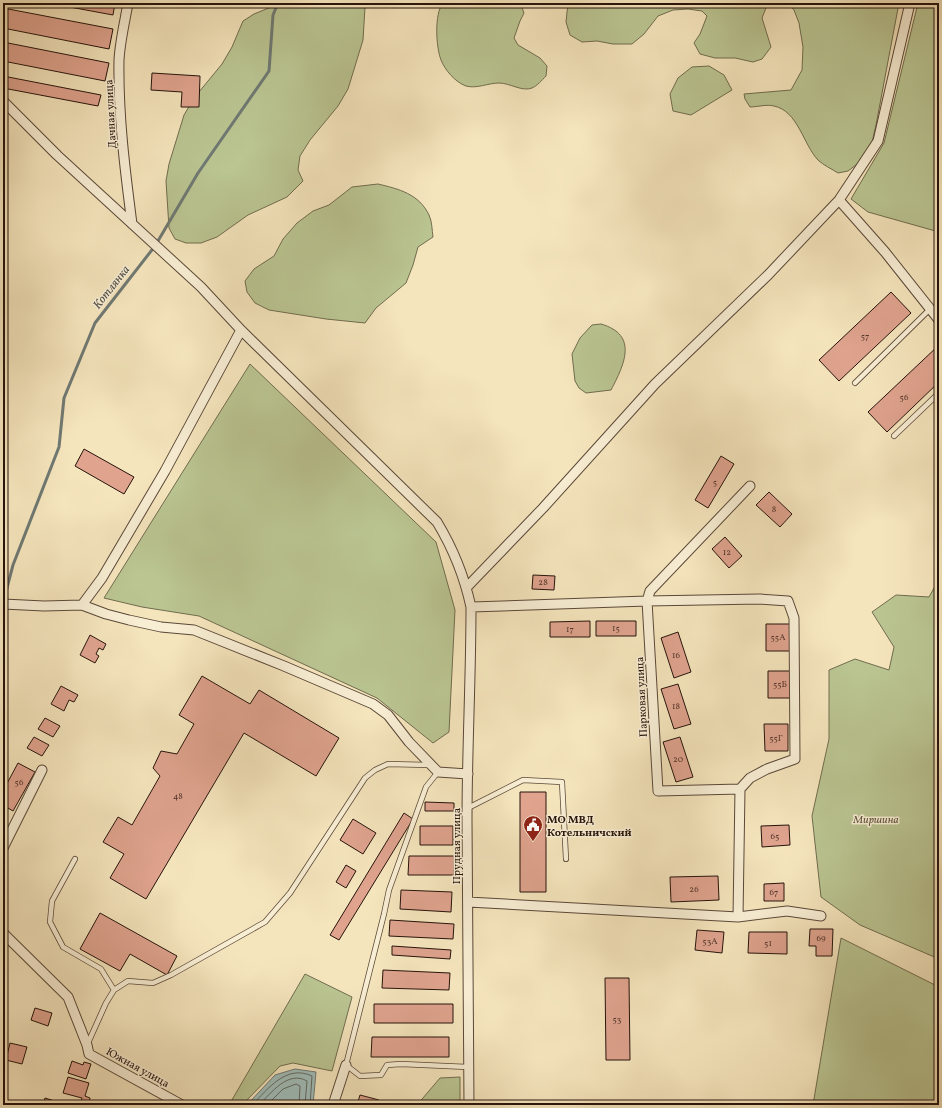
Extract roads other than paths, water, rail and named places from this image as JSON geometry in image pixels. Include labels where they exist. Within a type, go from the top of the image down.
[{"type":"street","name":"Дачная улица","points":[[128,3],[119,59],[126,176],[132,224]]},
{"type":"street","points":[[467,587],[543,508],[655,384],[768,275],[839,200],[878,141],[910,3]]},
{"type":"street","name":"Прудная улица","points":[[3,101],[57,155],[200,288],[437,522],[450,544],[467,587],[471,607],[467,966],[469,1105]]},
{"type":"street","points":[[839,200],[885,252],[939,320]]},
{"type":"street","points":[[82,606],[102,578],[161,477],[241,330]]},
{"type":"street","points":[[648,601],[650,592],[750,486]]},
{"type":"street","points":[[471,607],[648,601],[760,599],[788,601],[794,618],[795,758],[767,769],[750,778],[740,789],[738,918]]},
{"type":"street","name":"Парковая улица","points":[[648,601],[658,791],[740,789]]},
{"type":"street","points":[[3,604],[82,606],[106,614],[161,627],[194,630],[373,704],[388,715],[409,742],[438,772],[468,774]]},
{"type":"street","points":[[3,848],[42,770]]},
{"type":"street","points":[[468,902],[738,918],[787,911],[821,916]]},
{"type":"street","name":"Южная улица","points":[[3,933],[68,997],[87,1045],[88,1054],[182,1105]]},
{"type":"street","points":[[334,1105],[346,1065]]},
{"type":"lane","points":[[855,383],[930,309]]},
{"type":"lane","points":[[894,436],[939,393]]},
{"type":"lane","points":[[87,1045],[106,1003],[114,990],[128,981],[153,983],[171,975],[265,922],[290,893],[365,778],[375,770],[388,764],[431,765]]},
{"type":"lane","points":[[438,772],[426,787],[389,890],[346,1065],[360,1076],[382,1075],[387,1065],[401,1064],[468,1067]]},
{"type":"lane","points":[[468,808],[523,780],[562,782],[566,858]]},
{"type":"lane","points":[[75,859],[52,901],[50,922],[63,947],[101,969],[114,990]]},
{"type":"water","points":[[295,1069],[316,1072],[313,1105],[247,1105],[275,1075]]},
{"type":"waterway","name":"Котлянка","points":[[3,603],[13,565],[59,447],[64,398],[95,323],[155,246],[198,173],[269,71],[273,15],[278,3]]},
{"type":"place","name":"МО МВД Котельничский","points":[[533,842]]},
{"type":"park label","name":"Миршина","points":[[876,819]]}]
